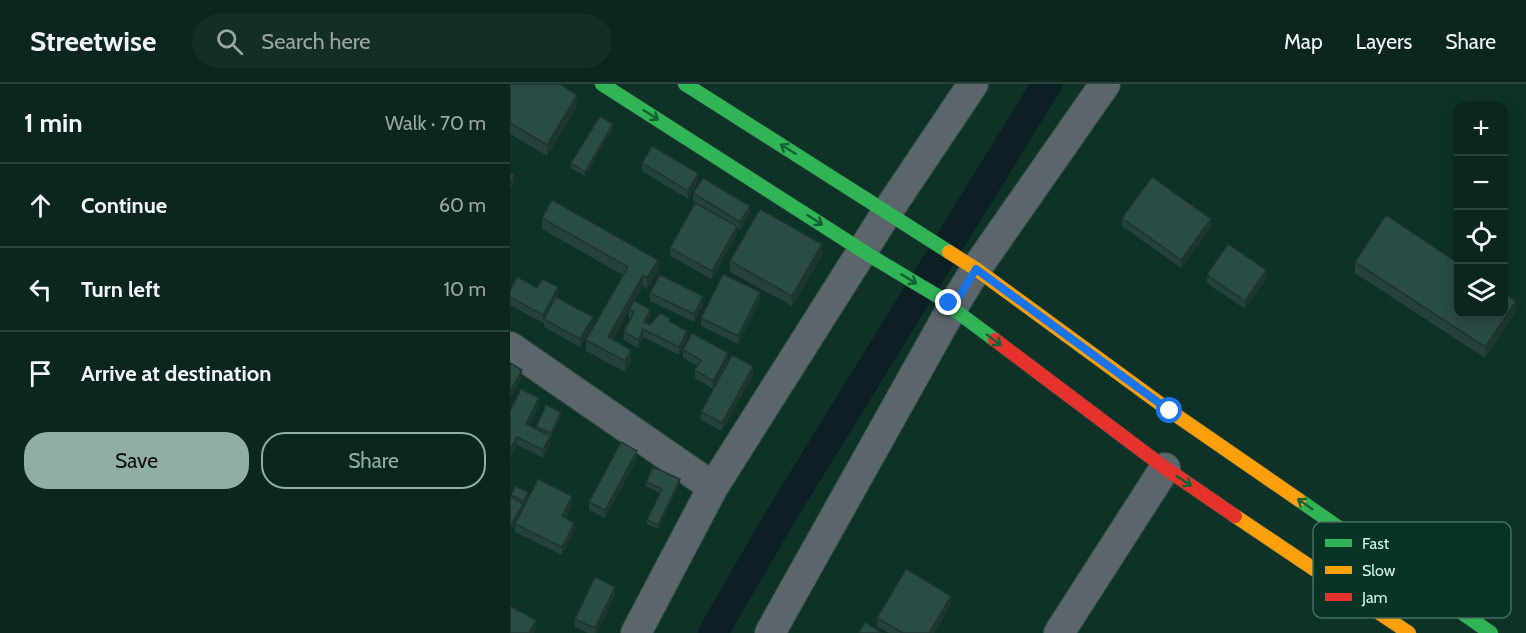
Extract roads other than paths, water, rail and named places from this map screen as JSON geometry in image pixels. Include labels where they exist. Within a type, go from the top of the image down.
[{"type":"main road","points":[[602,84],[950,305],[1165,468],[1313,568]]},
{"type":"main road","points":[[685,84],[971,266],[1170,411],[1330,522]]},
{"type":"main road","points":[[1387,618],[1409,633]]},
{"type":"main road","points":[[1469,618],[1491,633]]},
{"type":"street","points":[[636,633],[713,487],[973,84]]},
{"type":"street","points":[[770,633],[971,266],[1105,84]]},
{"type":"street","points":[[510,347],[713,487]]},
{"type":"street","points":[[1059,633],[1165,468]]},
{"type":"waterway","points":[[713,633],[779,519],[1047,84]]}]
